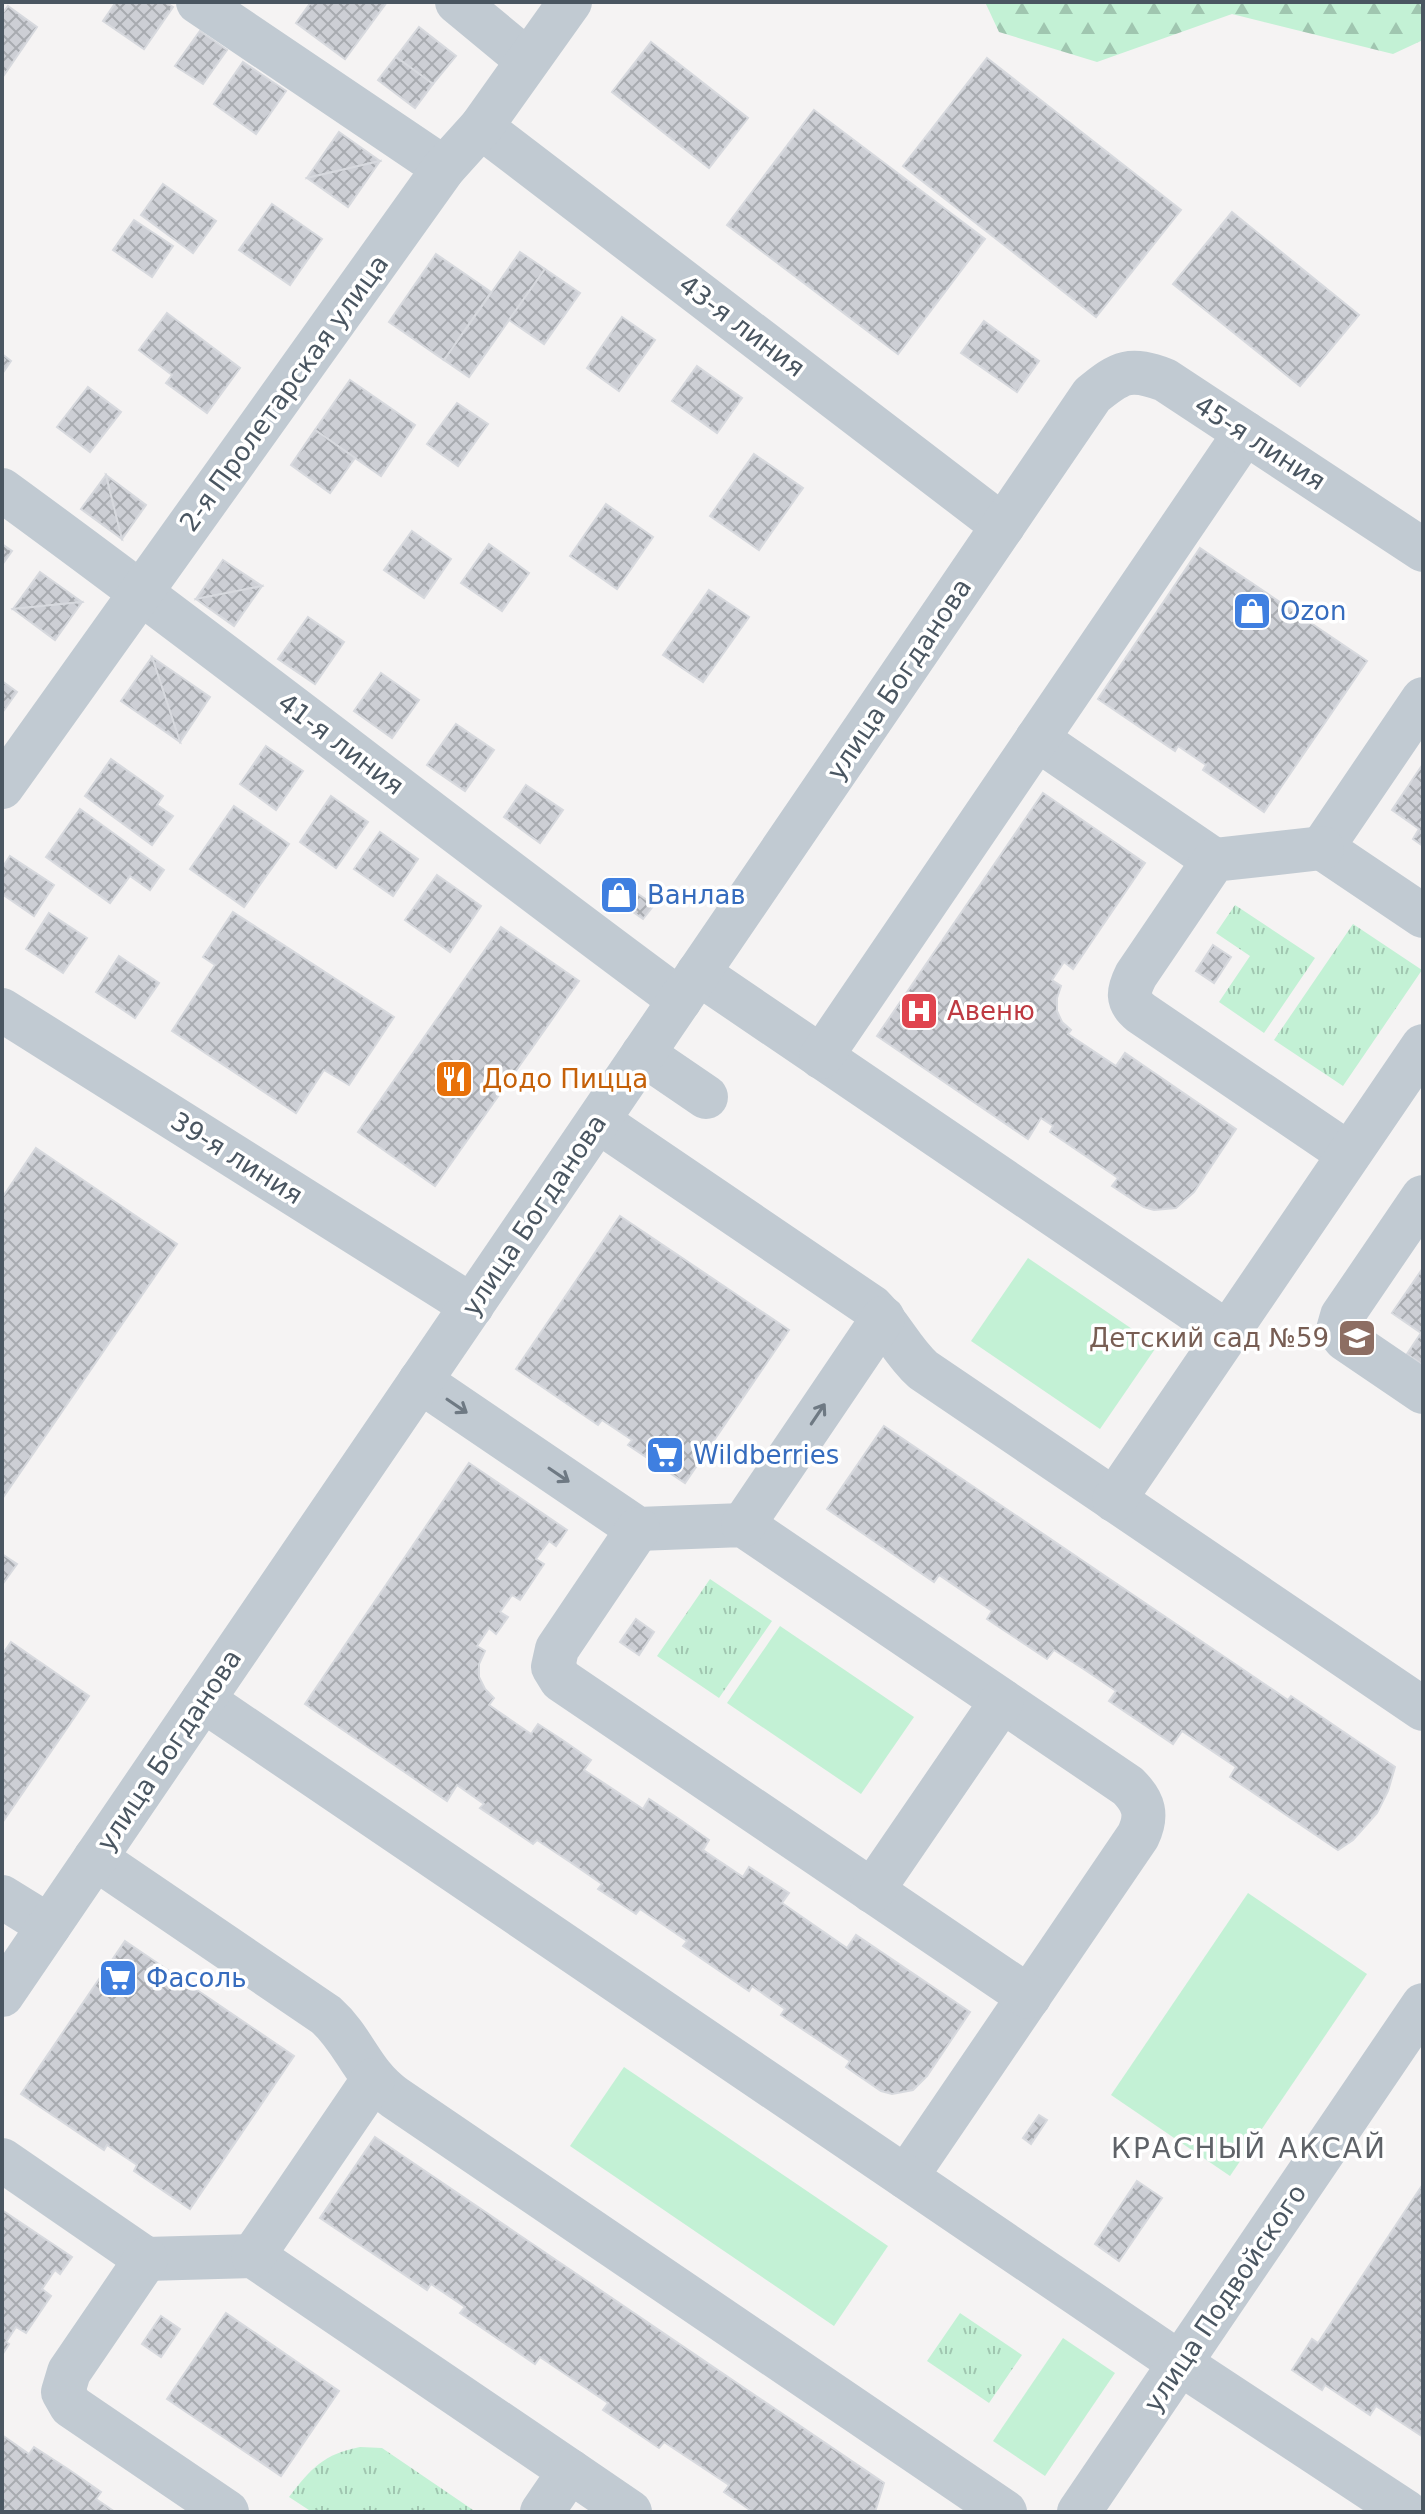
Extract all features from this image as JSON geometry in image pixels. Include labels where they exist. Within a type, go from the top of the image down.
[{"type":"street","points":[[198,2],[444,168]]},
{"type":"street","points":[[457,2],[527,60]]},
{"type":"street","name":"2-я Пролетарская улица","points":[[2,787],[444,168],[481,127],[570,2]]},
{"type":"street","name":"43-я линия","points":[[481,127],[1003,526]]},
{"type":"street","name":"45-я линия","points":[[1092,395],[1114,377],[1141,371],[1165,380],[1423,550]]},
{"type":"street","name":"улица Богданова","points":[[2,1995],[1092,395]]},
{"type":"street","points":[[821,1057],[1245,433]]},
{"type":"street","name":"41-я линия","points":[[2,490],[142,592],[564,914],[821,1057],[1228,1333]]},
{"type":"street","points":[[1322,848],[1423,699]]},
{"type":"street","points":[[1037,739],[1214,860],[1322,848],[1423,916]]},
{"type":"street","points":[[1214,860],[1136,975],[1129,989],[1132,1006],[1349,1154]]},
{"type":"street","name":"39-я линия","points":[[2,1010],[472,1306]]},
{"type":"street","points":[[1114,1500],[1423,1046]]},
{"type":"street","points":[[643,1054],[706,1097]]},
{"type":"street","points":[[598,1121],[872,1307],[883,1318],[902,1349],[923,1370],[1423,1709]]},
{"type":"street","points":[[1423,1197],[1342,1316],[1338,1330],[1345,1339],[1423,1392]]},
{"type":"street","points":[[743,1525],[883,1318]]},
{"type":"street","points":[[420,1381],[638,1529],[743,1525],[1128,1786],[1138,1796],[1144,1809],[1144,1824],[1138,1836],[906,2177]]},
{"type":"street","points":[[638,1529],[557,1649],[553,1667],[561,1680],[1029,1997]]},
{"type":"street","points":[[203,1700],[1181,2364],[1406,2512]]},
{"type":"street","points":[[872,1891],[1002,1701]]},
{"type":"street","points":[[95,1858],[326,2015],[338,2026],[373,2080],[407,2106],[1005,2512]]},
{"type":"street","points":[[2,1897],[49,1926]]},
{"type":"street","name":"улица Подвойского","points":[[1079,2512],[1416,2031]]},
{"type":"street","points":[[253,2256],[373,2080]]},
{"type":"street","points":[[2,2160],[146,2259],[253,2256],[630,2512]]},
{"type":"street","points":[[146,2259],[69,2372],[63,2392],[71,2406],[227,2512]]},
{"type":"street","points":[[542,2512],[570,2471]]},
{"type":"green space","points":[[985,2],[1423,2],[1423,40],[1393,54],[1232,14],[1097,62],[999,32]]},
{"type":"green space","points":[[1235,905],[1315,958],[1264,1033],[1219,1002],[1250,956],[1216,933]]},
{"type":"green space","points":[[1353,924],[1422,970],[1343,1086],[1274,1040]]},
{"type":"green space","points":[[1028,1258],[1157,1346],[1100,1429],[971,1341]]},
{"type":"green space","points":[[710,1579],[772,1621],[719,1698],[657,1656]]},
{"type":"green space","points":[[780,1626],[914,1717],[861,1794],[727,1703]]},
{"type":"green space","points":[[1248,1893],[1367,1974],[1230,2176],[1111,2095]]},
{"type":"green space","points":[[624,2067],[888,2246],[834,2326],[570,2146]]},
{"type":"green space","points":[[960,2313],[1022,2355],[989,2403],[927,2361]]},
{"type":"green space","points":[[1063,2338],[1115,2373],[1045,2476],[993,2441]]},
{"type":"green space","points":[[360,2447],[382,2448],[476,2512],[312,2512],[289,2497],[319,2464]]},
{"type":"building","points":[[116,2],[165,2],[173,7],[144,49],[103,21]]},
{"type":"building","points":[[311,2],[387,2],[345,59],[296,23]]},
{"type":"building","points":[[8,6],[37,27],[2,78],[2,14]]},
{"type":"building","points":[[419,27],[456,56],[433,84],[396,57]]},
{"type":"building","points":[[200,31],[227,50],[203,84],[175,66]]},
{"type":"building","points":[[651,42],[748,118],[709,168],[612,92]]},
{"type":"building","points":[[396,57],[433,84],[415,108],[378,80]]},
{"type":"building","points":[[987,58],[1181,210],[1096,317],[903,166]]},
{"type":"building","points":[[243,62],[286,91],[256,134],[214,104]]},
{"type":"building","points":[[814,110],[985,239],[898,354],[727,225]]},
{"type":"building","points":[[339,132],[380,161],[307,178]]},
{"type":"building","points":[[380,161],[348,207],[307,178]]},
{"type":"building","points":[[163,184],[216,221],[193,253],[141,215]]},
{"type":"building","points":[[272,204],[322,239],[290,285],[239,250]]},
{"type":"building","points":[[1232,212],[1359,315],[1300,386],[1173,284]]},
{"type":"building","points":[[134,220],[173,246],[152,277],[113,250]]},
{"type":"building","points":[[520,252],[545,269],[469,377],[444,360]]},
{"type":"building","points":[[436,254],[491,292],[444,360],[389,322]]},
{"type":"building","points":[[545,269],[580,293],[544,344],[509,320]]},
{"type":"building","points":[[167,313],[240,368],[207,413],[166,383],[172,375],[139,350]]},
{"type":"building","points":[[622,317],[655,340],[619,391],[587,368]]},
{"type":"building","points":[[984,321],[1039,361],[1017,392],[961,353]]},
{"type":"building","points":[[2,354],[11,361],[2,374]]},
{"type":"building","points":[[697,366],[742,398],[717,433],[672,401]]},
{"type":"building","points":[[350,380],[415,425],[381,476],[315,430]]},
{"type":"building","points":[[88,387],[121,412],[90,452],[57,427]]},
{"type":"building","points":[[457,403],[488,424],[458,466],[427,444]]},
{"type":"building","points":[[315,430],[355,458],[330,493],[291,465]]},
{"type":"building","points":[[754,454],[803,488],[759,550],[710,516]]},
{"type":"building","points":[[106,475],[122,539],[81,509]]},
{"type":"building","points":[[106,475],[146,505],[122,539]]},
{"type":"building","points":[[606,504],[653,537],[617,589],[570,556]]},
{"type":"building","points":[[412,531],[451,559],[424,598],[384,570]]},
{"type":"building","points":[[2,544],[12,551],[2,565]]},
{"type":"building","points":[[489,544],[529,573],[502,611],[461,583]]},
{"type":"building","points":[[1200,548],[1367,661],[1264,812],[1203,770],[1206,765],[1178,746],[1175,751],[1098,699]]},
{"type":"building","points":[[223,560],[262,586],[196,599]]},
{"type":"building","points":[[40,572],[82,602],[13,609]]},
{"type":"building","points":[[262,586],[234,626],[196,599]]},
{"type":"building","points":[[709,590],[749,617],[703,682],[663,655]]},
{"type":"building","points":[[82,602],[55,640],[13,609]]},
{"type":"building","points":[[308,617],[344,642],[315,684],[278,659]]},
{"type":"building","points":[[152,657],[210,697],[180,742]]},
{"type":"building","points":[[152,657],[180,742],[121,701]]},
{"type":"building","points":[[381,673],[419,700],[392,738],[354,711]]},
{"type":"building","points":[[2,681],[17,692],[2,713]]},
{"type":"building","points":[[456,724],[494,750],[465,791],[427,765]]},
{"type":"building","points":[[266,746],[303,771],[276,810],[240,784]]},
{"type":"building","points":[[111,759],[163,796],[157,805],[173,816],[152,845],[85,796]]},
{"type":"building","points":[[1423,764],[1423,846],[1413,839],[1419,829],[1392,810]]},
{"type":"building","points":[[526,785],[563,810],[540,843],[504,817]]},
{"type":"building","points":[[1043,793],[1145,863],[1073,969],[1064,962],[1052,980],[1061,986],[1057,1011],[1062,1022],[1071,1030],[1068,1034],[1116,1066],[1125,1053],[1236,1129],[1194,1192],[1176,1208],[1154,1210],[1144,1207],[1112,1186],[1118,1178],[1050,1132],[1053,1126],[1041,1118],[1028,1139],[877,1036]]},
{"type":"building","points":[[331,796],[368,822],[336,868],[300,842]]},
{"type":"building","points":[[234,806],[289,844],[244,907],[190,869]]},
{"type":"building","points":[[80,809],[164,870],[150,890],[130,876],[110,903],[46,857]]},
{"type":"building","points":[[380,832],[418,859],[393,896],[354,869]]},
{"type":"building","points":[[10,856],[54,885],[34,916],[2,894],[2,868]]},
{"type":"building","points":[[437,875],[481,906],[450,952],[405,920]]},
{"type":"building","points":[[613,877],[654,905],[643,919],[603,891]]},
{"type":"building","points":[[233,912],[394,1017],[349,1085],[324,1070],[296,1113],[172,1031],[215,965],[203,957]]},
{"type":"building","points":[[49,913],[87,938],[63,973],[26,949]]},
{"type":"building","points":[[501,927],[579,981],[435,1186],[358,1132]]},
{"type":"building","points":[[1213,945],[1231,957],[1214,983],[1196,971]]},
{"type":"building","points":[[119,956],[159,983],[135,1018],[96,992]]},
{"type":"building","points":[[36,1148],[177,1244],[2,1499],[2,1198]]},
{"type":"building","points":[[620,1216],[789,1330],[685,1483],[628,1445],[632,1440],[602,1420],[598,1425],[516,1369]]},
{"type":"building","points":[[1423,1268],[1423,1365],[1407,1354],[1421,1333],[1392,1313]]},
{"type":"building","points":[[884,1426],[1288,1700],[1291,1696],[1395,1767],[1377,1813],[1353,1840],[1338,1850],[1230,1777],[1236,1767],[1182,1731],[1173,1744],[1109,1701],[1116,1691],[1054,1650],[1047,1659],[987,1619],[992,1611],[939,1575],[934,1582],[827,1509]]},
{"type":"building","points":[[469,1463],[567,1530],[556,1546],[549,1541],[536,1559],[544,1564],[520,1600],[512,1595],[500,1612],[508,1617],[496,1634],[489,1628],[477,1646],[485,1651],[479,1664],[479,1677],[494,1698],[489,1705],[531,1734],[538,1724],[564,1741],[591,1760],[584,1770],[643,1809],[649,1799],[679,1819],[709,1840],[703,1850],[743,1877],[749,1867],[789,1893],[782,1903],[847,1948],[856,1935],[970,2012],[927,2076],[913,2090],[892,2094],[881,2091],[846,2067],[850,2061],[781,2015],[785,2009],[752,1986],[749,1991],[683,1946],[687,1941],[640,1909],[636,1914],[598,1889],[602,1884],[537,1840],[533,1844],[480,1808],[484,1804],[457,1785],[447,1801],[305,1704]]},
{"type":"building","points":[[2,1554],[17,1564],[2,1585]]},
{"type":"building","points":[[636,1619],[654,1632],[639,1655],[620,1642]]},
{"type":"building","points":[[11,1642],[89,1696],[2,1823],[2,1655]]},
{"type":"building","points":[[125,1941],[294,2056],[190,2209],[134,2171],[137,2165],[107,2145],[104,2150],[21,2094]]},
{"type":"building","points":[[1039,2115],[1047,2120],[1031,2144],[1023,2138]]},
{"type":"building","points":[[375,2137],[884,2483],[875,2512],[753,2512],[724,2492],[729,2485],[664,2442],[659,2448],[603,2410],[608,2403],[540,2357],[535,2364],[460,2313],[465,2307],[431,2284],[427,2290],[320,2218]]},
{"type":"building","points":[[1137,2181],[1162,2198],[1119,2261],[1095,2244]]},
{"type":"building","points":[[1423,2184],[1423,2437],[1376,2406],[1370,2415],[1325,2385],[1322,2390],[1292,2370],[1312,2339],[1318,2343]]},
{"type":"building","points":[[2,2210],[72,2257],[60,2274],[55,2270],[42,2289],[51,2296],[26,2333],[16,2327],[2,2355]]},
{"type":"building","points":[[226,2313],[339,2391],[281,2476],[167,2399]]},
{"type":"building","points":[[161,2316],[180,2329],[161,2357],[142,2344]]},
{"type":"building","points":[[2,2435],[29,2454],[34,2447],[68,2469],[101,2492],[96,2499],[115,2512],[2,2512]]},
{"type":"place","name":"Ozon","points":[[1252,611]]},
{"type":"place","name":"Ванлав","points":[[619,895]]},
{"type":"place","name":"Авеню","points":[[919,1011]]},
{"type":"place","name":"Додо Пицца","points":[[454,1079]]},
{"type":"place","name":"Детский сад №59","points":[[1357,1338]]},
{"type":"place","name":"Wildberries","points":[[665,1455]]},
{"type":"place","name":"Фасоль","points":[[118,1978]]},
{"type":"district","name":"КРАСНЫЙ АКСАЙ","points":[[1249,2148]]}]
